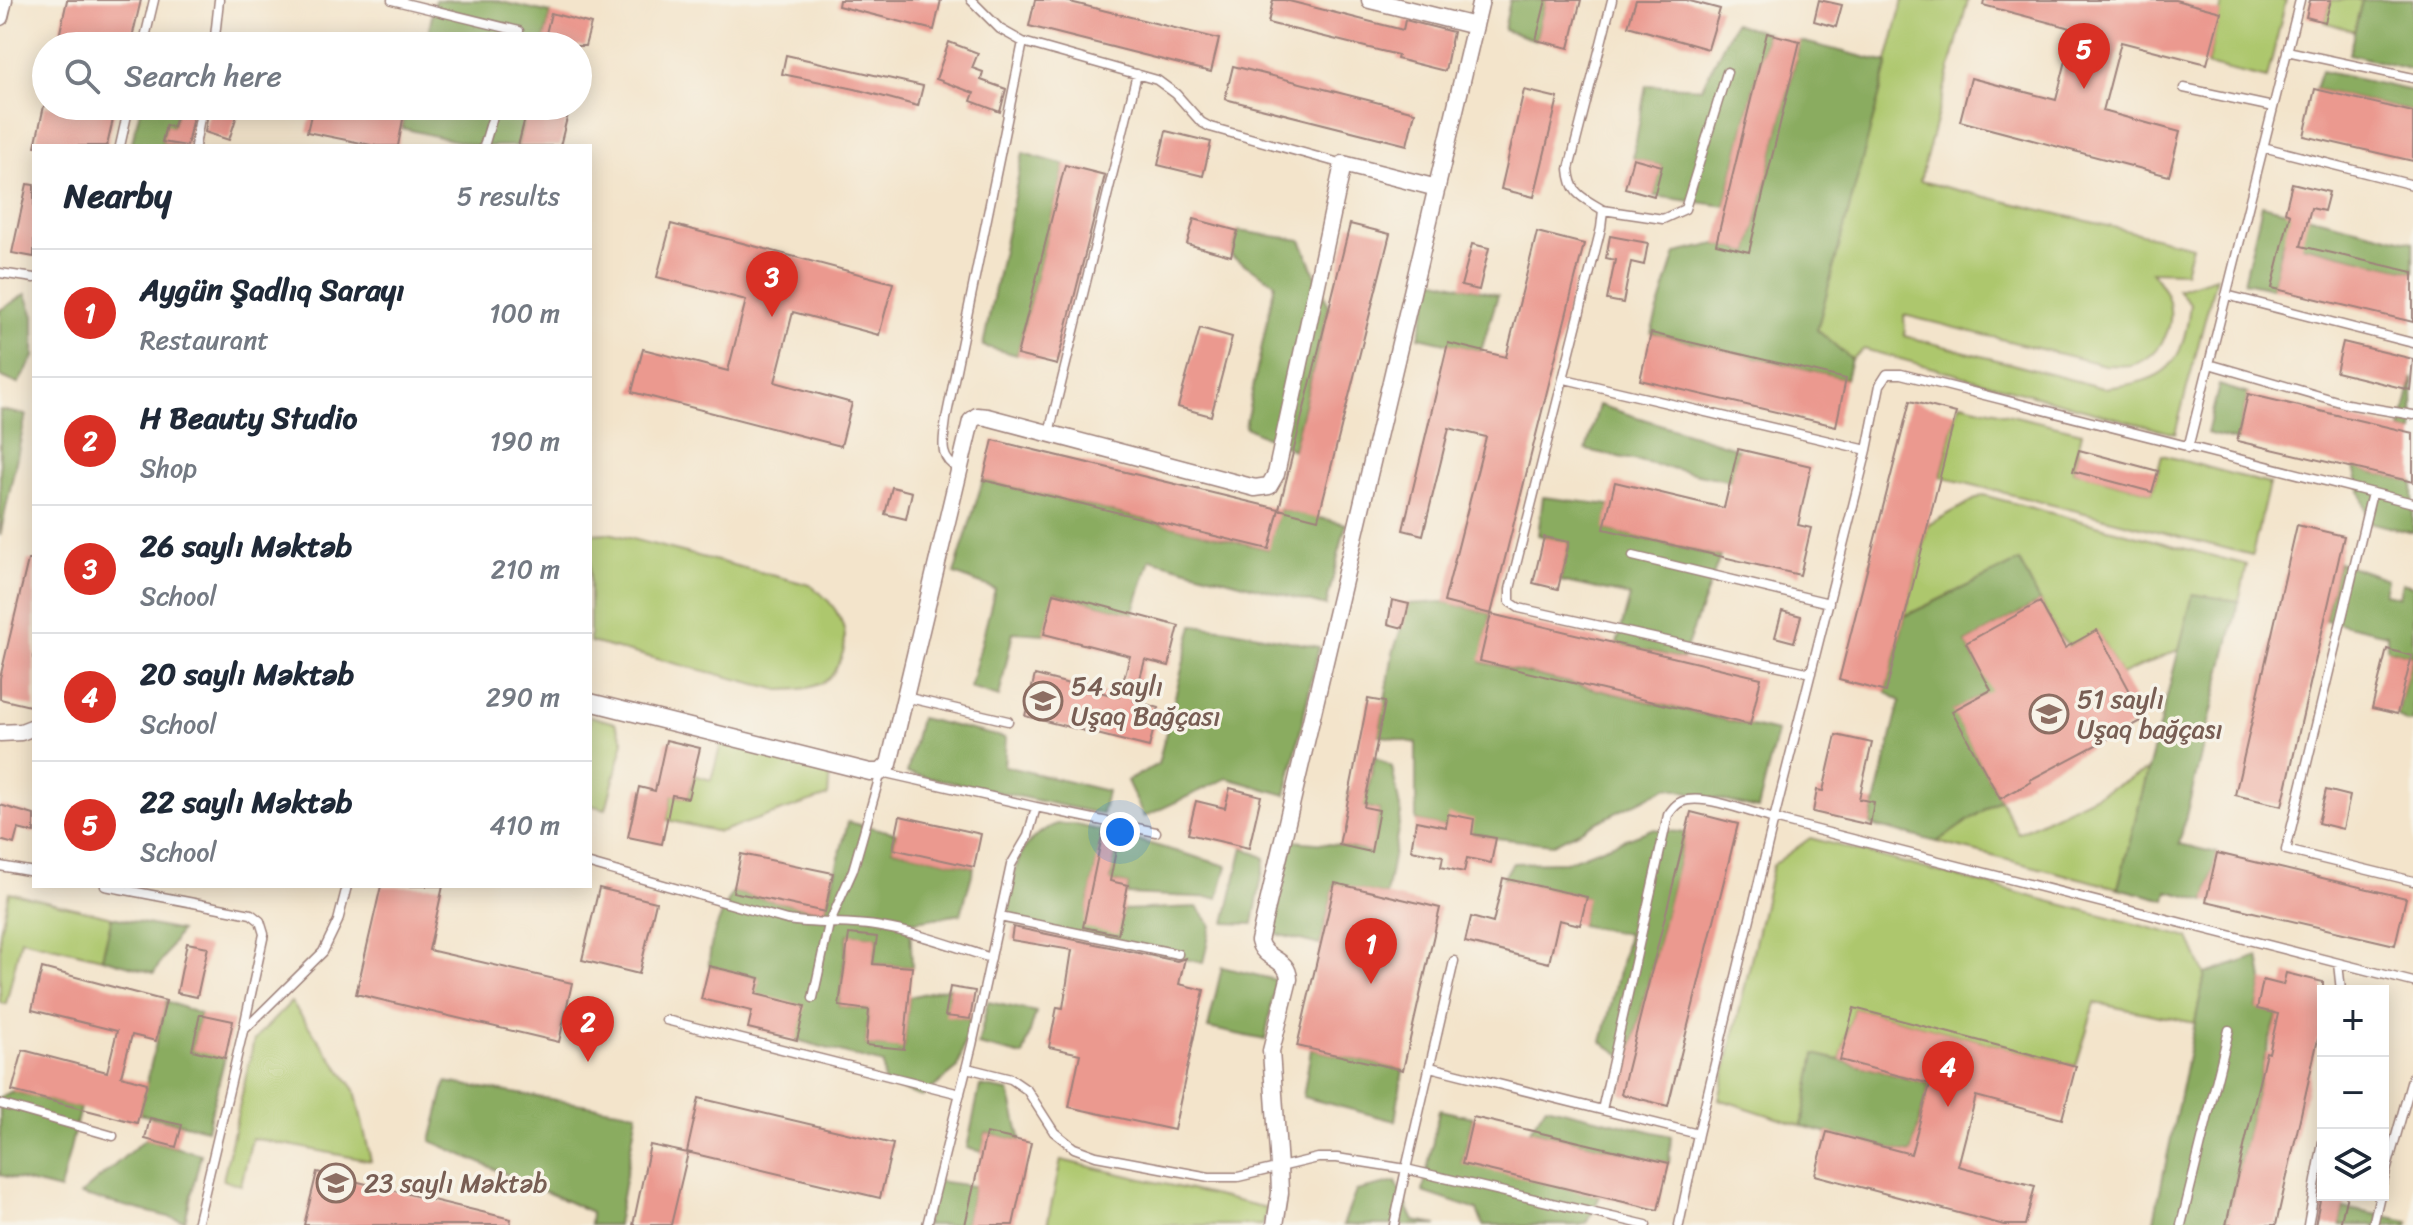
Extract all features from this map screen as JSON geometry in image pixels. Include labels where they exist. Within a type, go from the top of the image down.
[{"type":"street","points":[[0,17],[4,0]]},
{"type":"street","points":[[1370,0],[1475,26]]},
{"type":"street","points":[[1275,1225],[1280,1193],[1271,1051],[1289,979],[1284,963],[1266,954],[1259,941],[1481,0]]},
{"type":"street","points":[[592,702],[870,772],[881,772],[889,764],[971,421],[977,416],[1255,488],[1269,486],[1276,474],[1343,164],[1437,188]]},
{"type":"street","points":[[0,733],[21,732],[32,728]]},
{"type":"lane","points":[[146,32],[154,0]]},
{"type":"lane","points":[[216,32],[219,0]]},
{"type":"lane","points":[[392,0],[519,32]]},
{"type":"lane","points":[[971,0],[1000,29],[1023,42],[1157,80],[1210,127],[1343,164]]},
{"type":"lane","points":[[1612,0],[1569,169],[1570,184],[1578,195],[1603,210],[1663,219],[1685,209],[1727,72]]},
{"type":"lane","points":[[2188,448],[2300,0]]},
{"type":"lane","points":[[959,469],[948,464],[942,451],[946,419],[1023,42]]},
{"type":"lane","points":[[2287,51],[2413,78]]},
{"type":"lane","points":[[1049,433],[1137,74]]},
{"type":"lane","points":[[2184,88],[2273,107]]},
{"type":"lane","points":[[120,144],[126,120]]},
{"type":"lane","points":[[195,144],[200,120]]},
{"type":"lane","points":[[485,144],[492,120]]},
{"type":"lane","points":[[2263,147],[2413,185]]},
{"type":"lane","points":[[1603,210],[1565,379],[1510,589],[1510,602],[1519,608],[1811,673]]},
{"type":"lane","points":[[0,273],[32,278]]},
{"type":"lane","points":[[2226,295],[2413,343]]},
{"type":"lane","points":[[2209,364],[2347,404],[2413,415]]},
{"type":"lane","points":[[1679,1225],[1698,1134],[1867,450],[1880,385],[1887,374],[1901,374],[2413,503]]},
{"type":"lane","points":[[1565,379],[1867,450]]},
{"type":"lane","points":[[2372,493],[2286,850],[2413,881]]},
{"type":"lane","points":[[1633,556],[1829,603]]},
{"type":"lane","points":[[904,697],[1008,721]]},
{"type":"lane","points":[[813,998],[829,924],[853,870],[881,772],[1156,832]]},
{"type":"lane","points":[[1602,1110],[1668,815],[1677,804],[1687,800],[1704,800],[2413,982]]},
{"type":"lane","points":[[927,1225],[967,1068],[1011,865],[1028,836],[1036,807]]},
{"type":"lane","points":[[592,865],[787,920],[901,930],[991,958]]},
{"type":"lane","points":[[0,866],[32,872]]},
{"type":"lane","points":[[115,888],[251,914],[260,921],[264,934],[197,1225]]},
{"type":"lane","points":[[243,1031],[323,952],[338,921],[346,888]]},
{"type":"lane","points":[[1000,917],[1178,954]]},
{"type":"lane","points":[[1394,1225],[1454,961]]},
{"type":"lane","points":[[2338,963],[2340,985]]},
{"type":"lane","points":[[666,1020],[960,1094]]},
{"type":"lane","points":[[2181,1225],[2229,1030]]},
{"type":"lane","points":[[1430,1067],[1698,1134]]},
{"type":"lane","points":[[967,1068],[1011,1079],[1027,1090],[1054,1132],[1074,1148],[1096,1156],[1209,1177],[1238,1177],[1318,1158],[1337,1158],[1406,1169],[1646,1225]]},
{"type":"lane","points":[[2389,1161],[2413,1076]]},
{"type":"lane","points":[[0,1104],[113,1136]]},
{"type":"lane","points":[[2308,1225],[2317,1175]]},
{"type":"lane","points":[[2373,1225],[2379,1201]]},
{"type":"green space","points":[[435,0],[493,0],[551,13],[546,32],[429,32]]},
{"type":"green space","points":[[1510,0],[1546,0],[1536,40],[1504,30]]},
{"type":"green space","points":[[1903,0],[1968,0],[1920,181],[2192,246],[2185,272],[2151,271],[2166,293],[2169,328],[2154,352],[2139,362],[2105,365],[1904,315],[1905,336],[2103,388],[2125,385],[2157,375],[2177,357],[2183,343],[2190,303],[2177,289],[2216,277],[2175,434],[1864,349],[1851,359],[1817,330]]},
{"type":"green space","points":[[2223,0],[2286,0],[2267,79],[2207,65]]},
{"type":"green space","points":[[2331,0],[2362,0],[2354,31],[2325,22]]},
{"type":"green space","points":[[2362,0],[2413,0],[2413,70],[2349,54]]},
{"type":"green space","points":[[1734,23],[1767,33],[1725,206],[1654,196],[1661,166],[1633,158],[1646,85],[1702,88]]},
{"type":"green space","points":[[1800,41],[1888,63],[1817,330],[1851,359],[1846,379],[1651,333],[1676,253],[1716,244],[1749,252]]},
{"type":"green space","points":[[2321,71],[2413,91],[2413,112],[2315,89]]},
{"type":"green space","points":[[138,120],[175,120],[173,127],[166,126],[162,142],[170,144],[132,144]]},
{"type":"green space","points":[[403,120],[524,120],[518,144],[469,144],[402,128]]},
{"type":"green space","points":[[1023,153],[1065,165],[1017,355],[983,346]]},
{"type":"green space","points":[[2262,205],[2413,242],[2413,272],[2283,241],[2272,288],[2244,282]]},
{"type":"green space","points":[[1238,231],[1301,240],[1329,307],[1293,450],[1245,427],[1275,283],[1231,256]]},
{"type":"green space","points":[[1433,279],[1498,295],[1481,351],[1419,337]]},
{"type":"green space","points":[[26,294],[32,310],[32,360],[18,384],[0,376],[0,310]]},
{"type":"green space","points":[[2413,377],[2413,433],[2401,430]]},
{"type":"green space","points":[[2219,385],[2248,394],[2237,441],[2207,433]]},
{"type":"green space","points":[[1961,403],[2082,432],[2073,471],[2152,492],[2162,455],[2269,484],[2252,555],[1941,477]]},
{"type":"green space","points":[[1599,405],[1738,449],[1731,481],[1586,450]]},
{"type":"green space","points":[[0,410],[26,415],[0,536]]},
{"type":"green space","points":[[2354,468],[2413,482],[2413,533],[2369,522]]},
{"type":"green space","points":[[983,480],[1268,549],[1279,509],[1346,524],[1326,606],[1150,559],[1133,614],[1055,593],[1044,634],[1013,632],[999,697],[970,688],[995,589],[954,574]]},
{"type":"green space","points":[[1983,495],[2247,565],[2239,601],[2194,595],[2180,649],[2121,675],[2097,631],[2068,646],[2056,632],[2019,561],[1905,616],[1928,525]]},
{"type":"green space","points":[[1543,497],[1610,505],[1605,529],[1720,557],[1682,659],[1617,644],[1630,596],[1560,581],[1569,543],[1538,535]]},
{"type":"green space","points":[[609,533],[810,585],[835,609],[844,630],[843,652],[833,674],[811,687],[780,690],[592,643],[592,534]]},
{"type":"green space","points":[[2019,561],[2040,602],[1966,643],[1982,673],[2010,659],[2002,728],[1984,694],[1953,711],[2000,799],[1937,842],[1870,825],[1900,701],[1886,692],[1905,616]]},
{"type":"green space","points":[[2338,562],[2387,579],[2384,594],[2399,597],[2402,583],[2413,586],[2413,722],[2406,722],[2397,715],[2412,656],[2387,649],[2387,634],[2325,620]]},
{"type":"green space","points":[[2193,594],[2239,601],[2179,844],[2217,853],[2206,901],[2168,891],[2166,900],[2118,888]]},
{"type":"green space","points":[[1444,602],[1491,614],[1481,662],[1777,732],[1758,809],[1668,787],[1553,844],[1496,838],[1416,821],[1416,743],[1379,735],[1393,653],[1409,604]]},
{"type":"green space","points":[[1193,625],[1319,647],[1286,795],[1227,778],[1144,817],[1127,781],[1158,764]]},
{"type":"green space","points":[[592,717],[615,723],[624,741],[606,809],[592,806]]},
{"type":"green space","points":[[920,718],[1006,738],[1004,766],[1107,791],[1102,814],[907,773]]},
{"type":"green space","points":[[721,744],[830,771],[828,796],[719,832],[667,820],[672,795],[688,798],[694,775],[711,780]]},
{"type":"green space","points":[[1375,757],[1392,767],[1401,813],[1386,895],[1335,884],[1320,945],[1272,933],[1293,841],[1339,845],[1370,852],[1379,810],[1348,803],[1349,792],[1367,795]]},
{"type":"green space","points":[[2148,770],[2118,888],[1937,842],[2000,799],[2018,833]]},
{"type":"green space","points":[[848,822],[896,833],[893,849],[974,867],[961,914],[910,922],[912,967],[873,964],[877,937],[848,934],[839,1006],[869,1010],[866,1045],[904,1048],[909,997],[950,987],[946,1015],[970,1019],[958,1068],[922,1097],[884,1084],[883,1064],[797,1040],[756,994],[759,978],[709,966],[713,937],[733,892],[825,912]]},
{"type":"green space","points":[[1057,824],[1073,824],[1103,831],[1086,915],[1120,923],[1123,910],[1197,907],[1211,925],[1203,963],[1007,921],[1014,876],[1023,851],[1030,841]]},
{"type":"green space","points":[[1652,829],[1686,833],[1629,1060],[1602,1042],[1628,934],[1580,925],[1586,897],[1503,878],[1513,863],[1566,862]]},
{"type":"green space","points":[[1119,835],[1227,866],[1218,898],[1127,894],[1128,885],[1110,881]]},
{"type":"green space","points":[[1810,838],[2189,938],[2205,974],[2195,1023],[2095,1003],[2076,1066],[1854,1008],[1840,1060],[1815,1055],[1802,1126],[1719,1099],[1773,865]]},
{"type":"green space","points":[[1243,847],[1265,858],[1253,924],[1225,923]]},
{"type":"green space","points":[[9,892],[112,917],[102,958],[21,939],[6,1004],[0,1003],[0,931]]},
{"type":"green space","points":[[112,917],[180,931],[154,973],[102,958]]},
{"type":"green space","points":[[2259,956],[2263,980],[2257,1008],[2278,1014],[2266,1052],[2226,1225],[2153,1225],[2205,974]]},
{"type":"green space","points":[[1222,967],[1276,980],[1265,1040],[1208,1028]]},
{"type":"green space","points":[[166,1001],[200,1014],[192,1049],[225,1057],[207,1129],[139,1114]]},
{"type":"green space","points":[[291,1002],[355,1090],[371,1161],[252,1138],[241,1185],[223,1180],[254,1040]]},
{"type":"green space","points":[[988,1002],[1036,1012],[1023,1056],[978,1045]]},
{"type":"green space","points":[[1311,1049],[1403,1070],[1395,1121],[1303,1097]]},
{"type":"green space","points":[[1815,1054],[1930,1084],[1911,1154],[1802,1126]]},
{"type":"green space","points":[[446,1082],[637,1113],[617,1225],[590,1225],[591,1212],[431,1141]]},
{"type":"green space","points":[[980,1086],[1009,1091],[1021,1141],[986,1133],[982,1152],[967,1148]]},
{"type":"green space","points":[[12,1091],[80,1108],[60,1190],[0,1175],[0,1097]]},
{"type":"green space","points":[[1546,1106],[1671,1136],[1669,1163],[1530,1130]]},
{"type":"green space","points":[[1439,1110],[1473,1117],[1462,1163],[1600,1196],[1588,1222],[1579,1225],[1483,1225],[1477,1210],[1423,1192]]},
{"type":"green space","points":[[145,1139],[201,1154],[185,1221],[80,1195]]},
{"type":"green space","points":[[1061,1160],[1267,1208],[1263,1225],[1047,1225]]},
{"type":"green space","points":[[936,1181],[974,1186],[965,1225],[925,1225]]},
{"type":"green space","points":[[1396,1182],[1414,1221],[1438,1225],[1343,1225],[1356,1191]]},
{"type":"green space","points":[[2344,1208],[2409,1221],[2408,1225],[2340,1225]]},
{"type":"building","points":[[67,0],[141,0],[133,32],[60,32]]},
{"type":"building","points":[[839,0],[941,0],[934,30],[838,6]]},
{"type":"building","points":[[1035,0],[1062,0],[1219,39],[1211,72],[1029,26]]},
{"type":"building","points":[[1273,0],[1285,0],[1403,30],[1405,20],[1453,32],[1445,71],[1397,59],[1398,55],[1268,23]]},
{"type":"building","points":[[1546,0],[1581,0],[1569,48],[1536,40]]},
{"type":"building","points":[[1636,0],[1686,0],[1720,9],[1708,49],[1628,26]]},
{"type":"building","points":[[1819,0],[1842,5],[1836,27],[1814,21]]},
{"type":"building","points":[[1984,0],[2175,0],[2221,12],[2207,64],[2121,42],[2103,111],[2180,132],[2169,176],[1960,121],[1971,78],[2056,100],[2074,29],[1983,5]]},
{"type":"building","points":[[2310,0],[2331,0],[2325,22],[2306,17]]},
{"type":"building","points":[[551,13],[591,24],[589,32],[546,32]]},
{"type":"building","points":[[1767,33],[1800,41],[1749,252],[1716,244]]},
{"type":"building","points":[[949,42],[978,53],[972,68],[983,72],[981,80],[1006,89],[1000,112],[971,101],[974,93],[936,79]]},
{"type":"building","points":[[786,55],[923,86],[918,106],[782,74]]},
{"type":"building","points":[[1233,66],[1415,112],[1407,145],[1225,99]]},
{"type":"building","points":[[2315,89],[2413,112],[2413,161],[2304,136]]},
{"type":"building","points":[[1524,90],[1558,98],[1534,197],[1501,189]]},
{"type":"building","points":[[41,120],[113,120],[107,144],[35,144]]},
{"type":"building","points":[[175,120],[192,120],[187,144],[162,142],[166,125],[173,127]]},
{"type":"building","points":[[207,120],[235,120],[229,140],[205,132]]},
{"type":"building","points":[[310,120],[403,120],[398,144],[366,144],[307,132]]},
{"type":"building","points":[[524,120],[566,120],[560,144],[518,144]]},
{"type":"building","points":[[1166,131],[1211,142],[1203,176],[1158,165]]},
{"type":"building","points":[[1633,158],[1662,166],[1654,196],[1625,188]]},
{"type":"building","points":[[1065,165],[1105,175],[1057,365],[1017,355]]},
{"type":"building","points":[[2292,183],[2329,192],[2324,211],[2311,208],[2301,246],[2413,272],[2413,322],[2272,288],[2290,214],[2285,212]]},
{"type":"building","points":[[27,184],[32,185],[32,257],[12,253]]},
{"type":"building","points":[[1194,219],[1238,231],[1231,256],[1187,244]]},
{"type":"building","points":[[671,224],[893,283],[879,335],[793,312],[775,382],[852,403],[841,446],[632,392],[643,349],[728,371],[746,300],[657,277]]},
{"type":"building","points":[[1350,224],[1390,234],[1318,519],[1279,509]]},
{"type":"building","points":[[1537,232],[1584,244],[1491,614],[1444,602],[1486,437],[1449,428],[1423,535],[1403,530],[1448,343],[1506,357]]},
{"type":"building","points":[[1610,236],[1648,243],[1644,265],[1631,262],[1623,303],[1607,300],[1615,260],[1606,258]]},
{"type":"building","points":[[1472,244],[1489,248],[1479,290],[1461,286]]},
{"type":"building","points":[[1200,328],[1232,337],[1211,416],[1178,407]]},
{"type":"building","points":[[1651,333],[1846,379],[1836,426],[1640,380]]},
{"type":"building","points":[[2343,342],[2413,359],[2410,390],[2336,372]]},
{"type":"building","points":[[2248,394],[2413,433],[2413,482],[2237,441]]},
{"type":"building","points":[[1910,401],[1956,413],[1886,692],[1839,680]]},
{"type":"building","points":[[993,440],[1279,509],[1269,549],[983,480]]},
{"type":"building","points":[[1738,449],[1811,466],[1798,525],[1811,528],[1800,575],[1604,529],[1615,482],[1724,508]]},
{"type":"building","points":[[2079,450],[2158,471],[2152,492],[2073,471]]},
{"type":"building","points":[[892,487],[912,492],[906,519],[885,514]]},
{"type":"building","points":[[2297,525],[2344,536],[2282,806],[2235,795]]},
{"type":"building","points":[[1544,537],[1569,542],[1558,589],[1533,583]]},
{"type":"building","points":[[28,560],[32,560],[32,707],[0,699],[0,678]]},
{"type":"building","points":[[1054,593],[1179,626],[1169,666],[1145,660],[1134,701],[1159,708],[1149,747],[1025,716],[1035,675],[1119,697],[1130,656],[1044,634]]},
{"type":"building","points":[[1392,600],[1409,604],[1403,628],[1388,624]]},
{"type":"building","name":"51 saylı Uşaq bağçası","points":[[2040,602],[2065,648],[2097,630],[2145,719],[2000,799],[1952,711],[1991,690],[1966,643]]},
{"type":"building","points":[[1782,611],[1801,616],[1794,642],[1775,637]]},
{"type":"building","points":[[1491,614],[1761,678],[1750,725],[1480,661]]},
{"type":"building","points":[[2387,649],[2412,656],[2397,714],[2372,708]]},
{"type":"building","points":[[1368,699],[1385,702],[1364,807],[1379,810],[1371,852],[1339,845]]},
{"type":"building","points":[[1836,735],[1872,743],[1859,799],[1874,802],[1870,825],[1813,812],[1817,790],[1823,791]]},
{"type":"building","points":[[666,740],[700,748],[688,798],[672,795],[662,844],[628,837],[639,787],[655,791]]},
{"type":"building","points":[[1230,788],[1261,796],[1249,848],[1188,834],[1196,801],[1225,808]]},
{"type":"building","points":[[2326,790],[2350,796],[2343,829],[2318,823]]},
{"type":"building","points":[[0,805],[32,814],[32,832],[18,829],[14,844],[0,840]]},
{"type":"building","points":[[1691,812],[1738,824],[1668,1106],[1621,1094]]},
{"type":"building","points":[[1448,814],[1474,819],[1472,834],[1496,838],[1491,863],[1467,858],[1464,872],[1441,867],[1443,856],[1411,850],[1416,821],[1446,827]]},
{"type":"building","points":[[900,816],[981,834],[974,867],[893,849]]},
{"type":"building","points":[[1103,831],[1119,835],[1110,881],[1128,885],[1118,934],[1083,927]]},
{"type":"building","points":[[2217,853],[2406,898],[2395,945],[2206,901]]},
{"type":"building","points":[[741,854],[833,873],[825,912],[733,892]]},
{"type":"building","points":[[1503,878],[1587,897],[1580,925],[1559,920],[1549,963],[1465,942],[1471,917],[1493,923]]},
{"type":"building","points":[[1335,883],[1440,908],[1403,1070],[1297,1046]]},
{"type":"building","points":[[381,888],[443,888],[429,950],[572,983],[559,1042],[356,994]]},
{"type":"building","points":[[599,888],[656,902],[639,974],[582,960]]},
{"type":"building","points":[[1013,927],[1177,961],[1185,958],[1179,984],[1204,990],[1174,1130],[1069,1107],[1080,1054],[1049,1047],[1057,1007],[1063,1008],[1072,950],[1011,940]]},
{"type":"building","points":[[849,934],[877,937],[873,964],[912,967],[904,1049],[866,1045],[869,1010],[839,1006]]},
{"type":"building","points":[[187,943],[208,947],[197,997],[177,993]]},
{"type":"building","points":[[709,966],[760,978],[756,994],[805,1006],[797,1040],[748,1028],[752,1011],[701,999]]},
{"type":"building","points":[[42,968],[166,1001],[156,1041],[132,1035],[121,1076],[147,1083],[137,1123],[12,1091],[23,1050],[107,1072],[117,1031],[32,1010]]},
{"type":"building","points":[[2286,973],[2323,982],[2323,985],[2317,985],[2317,1043],[2276,1225],[2226,1225],[2266,1052],[2269,1053],[2278,1014],[2257,1009],[2263,980],[2283,985]]},
{"type":"building","points":[[950,987],[975,991],[970,1019],[945,1016]]},
{"type":"building","points":[[1854,1008],[2076,1066],[2062,1119],[1976,1096],[1958,1166],[2035,1186],[2025,1225],[2004,1225],[1815,1175],[1827,1132],[1911,1154],[1930,1084],[1840,1060]]},
{"type":"building","points":[[200,1014],[233,1021],[225,1058],[192,1050]]},
{"type":"building","points":[[699,1098],[893,1144],[880,1198],[687,1152]]},
{"type":"building","points":[[1473,1117],[1669,1163],[1658,1210],[1462,1164]]},
{"type":"building","points":[[150,1118],[182,1125],[176,1147],[145,1139]]},
{"type":"building","points":[[986,1133],[1031,1143],[1013,1225],[965,1225]]},
{"type":"building","points":[[650,1145],[688,1153],[671,1225],[633,1225]]},
{"type":"building","points":[[317,1172],[511,1219],[510,1225],[304,1225]]},
{"type":"building","points":[[2320,1201],[2346,1201],[2340,1225],[2315,1225]]},
{"type":"place","name":"22 saylı Məktəb","points":[[2084,89]]},
{"type":"place","name":"26 saylı Məktəb","points":[[772,317]]},
{"type":"place","name":"54 saylı Uşaq Bağçası","points":[[1043,701]]},
{"type":"place","name":"51 saylı Uşaq bağçası","points":[[2049,714]]},
{"type":"place","name":"Aygün Şadlıq Sarayı","points":[[1371,984]]},
{"type":"place","name":"H Beauty Studio","points":[[588,1062]]},
{"type":"place","name":"20 saylı Məktəb","points":[[1948,1107]]},
{"type":"place","name":"23 saylı Məktəb","points":[[336,1183]]}]
